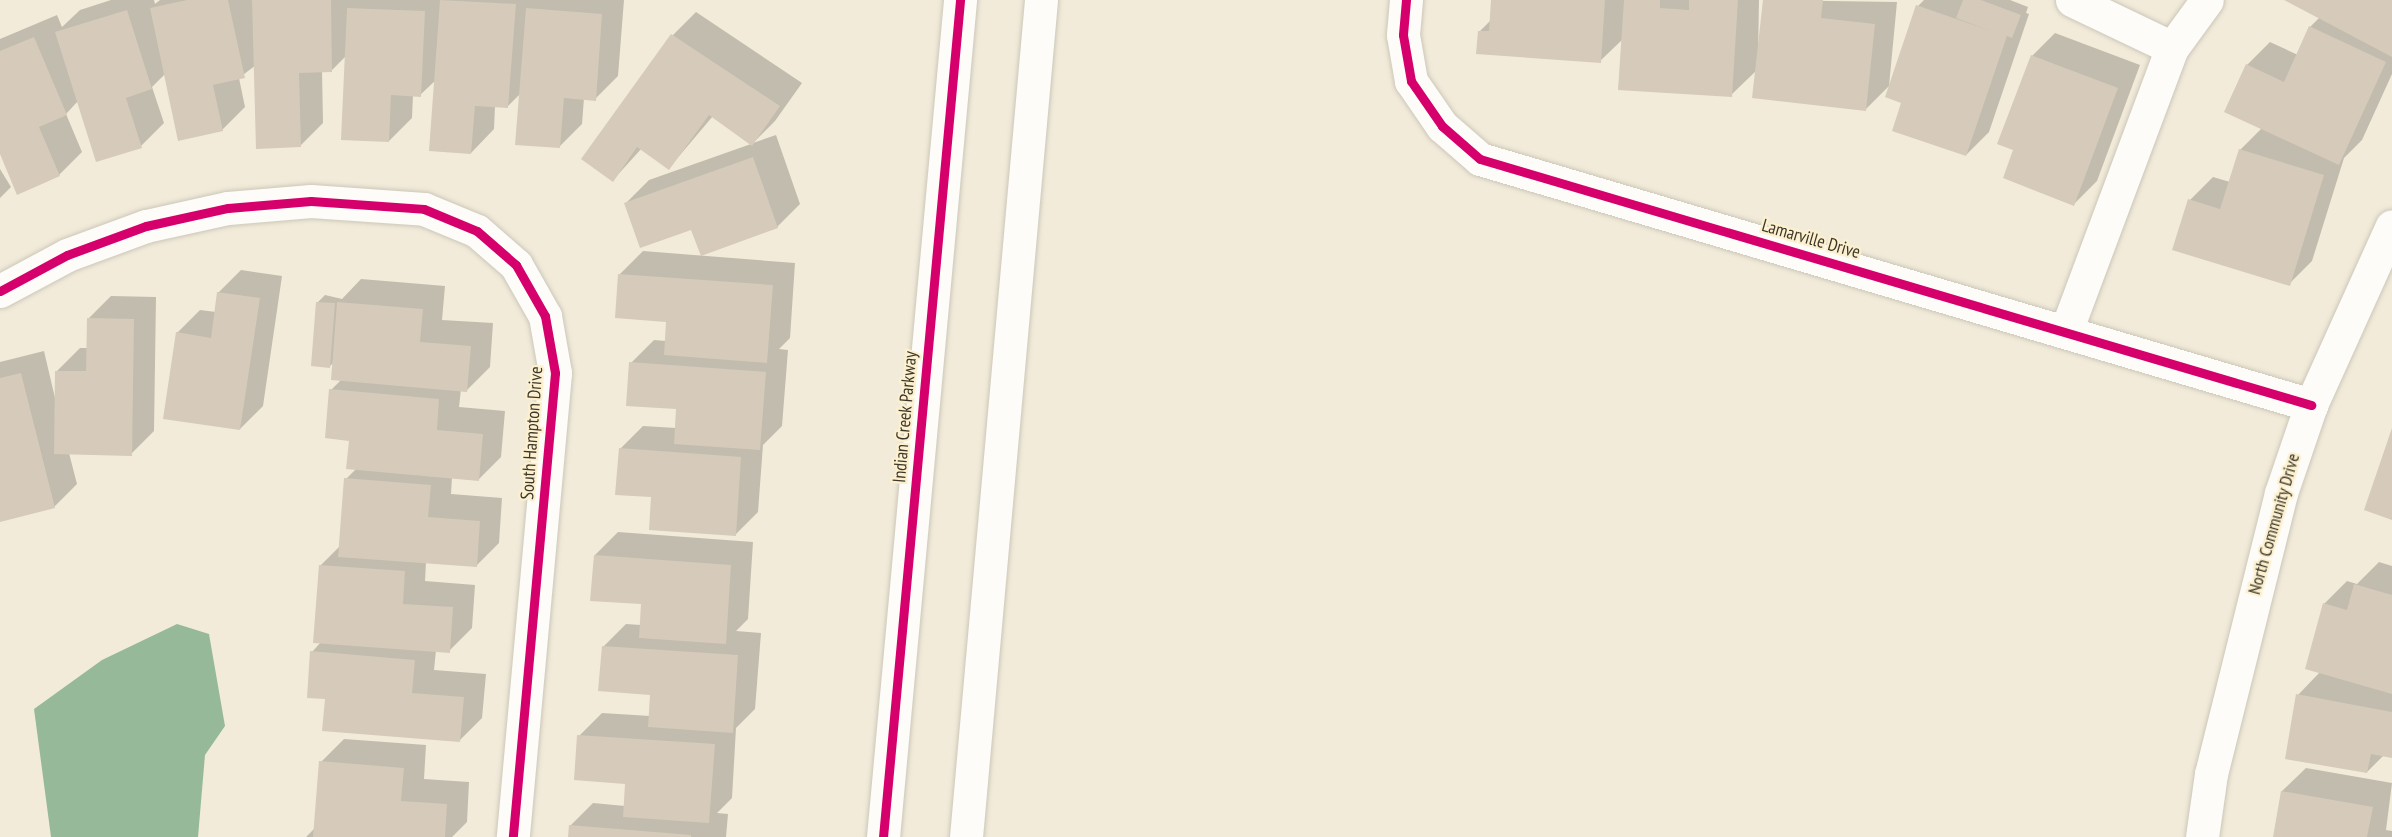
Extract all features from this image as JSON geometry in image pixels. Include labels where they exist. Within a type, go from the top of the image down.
[{"type":"street","name":"Indian Creek Parkway","points":[[883,837],[960,0]]},
{"type":"street","points":[[966,837],[1041,0]]},
{"type":"street","name":"Lamarville Drive","points":[[1406,0],[1403,35],[1411,81],[1442,126],[1480,159],[2311,405]]},
{"type":"street","points":[[2072,0],[2172,48]]},
{"type":"street","points":[[2066,331],[2172,48],[2206,0]]},
{"type":"street","name":"South Hampton Drive","points":[[0,291],[67,255],[146,226],[228,208],[311,201],[424,209],[477,231],[516,265],[545,316],[555,373],[513,837]]},
{"type":"street","name":"North Community Drive","points":[[2202,837],[2211,774],[2247,618],[2311,405],[2392,226]]},
{"type":"shaded area","points":[[177,624],[209,634],[225,726],[205,755],[198,837],[51,837],[34,709],[102,660]]},
{"type":"building","points":[[187,0],[228,0],[245,78],[213,85],[223,131],[178,141],[150,8]]},
{"type":"building","points":[[252,0],[331,0],[332,72],[299,73],[301,147],[256,149]]},
{"type":"building","points":[[440,0],[516,4],[508,108],[475,106],[471,154],[429,151]]},
{"type":"building","points":[[1491,0],[1605,0],[1601,63],[1476,54],[1478,31],[1489,31]]},
{"type":"building","points":[[1624,0],[1660,0],[1660,8],[1689,10],[1689,0],[1738,0],[1732,97],[1618,90]]},
{"type":"building","points":[[1763,0],[1823,0],[1821,18],[1875,24],[1866,111],[1752,98]]},
{"type":"building","points":[[1963,0],[1981,0],[2021,15],[2012,38],[2007,36],[1966,156],[1892,131],[1901,103],[1885,97],[1916,5],[1991,31],[1956,18]]},
{"type":"building","points":[[2284,0],[2392,0],[2392,57]]},
{"type":"building","points":[[347,8],[425,11],[421,97],[391,95],[389,142],[341,140]]},
{"type":"building","points":[[526,8],[602,14],[596,101],[564,98],[560,148],[515,145]]},
{"type":"building","points":[[127,10],[152,89],[126,98],[142,148],[96,162],[55,32]]},
{"type":"building","points":[[2309,26],[2386,62],[2339,165],[2224,112],[2246,64],[2284,82]]},
{"type":"building","points":[[671,34],[780,106],[752,146],[709,115],[669,170],[637,147],[613,182],[581,159]]},
{"type":"building","points":[[34,37],[67,115],[39,127],[60,176],[17,195],[0,154],[0,51]]},
{"type":"building","points":[[2031,55],[2118,88],[2074,206],[2003,178],[2013,150],[1997,144]]},
{"type":"building","points":[[2239,149],[2324,175],[2290,286],[2172,250],[2188,199],[2220,209]]},
{"type":"building","points":[[753,157],[778,228],[701,256],[691,230],[640,248],[624,203]]},
{"type":"building","points":[[618,274],[773,285],[767,363],[664,355],[666,322],[615,318]]},
{"type":"building","points":[[217,292],[260,298],[240,430],[163,419],[176,332],[211,338]]},
{"type":"building","points":[[316,302],[335,303],[330,368],[311,366]]},
{"type":"building","points":[[337,302],[423,309],[420,342],[471,346],[467,392],[331,380]]},
{"type":"building","points":[[87,318],[134,319],[132,456],[54,454],[55,371],[86,371]]},
{"type":"building","points":[[629,362],[766,372],[760,450],[674,444],[676,409],[626,406]]},
{"type":"building","points":[[21,373],[55,508],[0,522],[0,378]]},
{"type":"building","points":[[329,389],[439,399],[437,430],[483,434],[479,481],[346,469],[349,441],[325,438]]},
{"type":"building","points":[[2392,428],[2392,520],[2364,510]]},
{"type":"building","points":[[619,448],[741,457],[736,536],[649,530],[651,497],[615,495]]},
{"type":"building","points":[[344,478],[431,485],[428,517],[480,521],[477,567],[338,557]]},
{"type":"building","points":[[594,555],[731,565],[726,644],[639,638],[641,604],[590,601]]},
{"type":"building","points":[[319,565],[405,571],[403,604],[453,607],[450,653],[313,643]]},
{"type":"building","points":[[2354,584],[2392,595],[2392,694],[2305,669],[2323,603],[2347,610]]},
{"type":"building","points":[[602,646],[738,655],[733,733],[648,727],[650,695],[598,691]]},
{"type":"building","points":[[310,651],[415,660],[412,693],[464,697],[460,742],[322,731],[325,699],[307,698]]},
{"type":"building","points":[[2296,694],[2392,712],[2392,758],[2371,754],[2367,773],[2285,759]]},
{"type":"building","points":[[577,735],[715,744],[709,823],[623,817],[625,784],[574,780]]},
{"type":"building","points":[[319,761],[404,768],[401,801],[447,804],[445,837],[313,837]]},
{"type":"building","points":[[2281,791],[2373,807],[2367,837],[2273,837]]},
{"type":"building","points":[[569,825],[691,835],[691,837],[568,837]]},
{"type":"cycle path","points":[[883,837],[960,0]]},
{"type":"cycle path","points":[[1406,0],[1403,35],[1411,81],[1442,126],[1480,159],[2311,405]]},
{"type":"cycle path","points":[[0,291],[67,255],[146,226],[228,208],[311,201],[424,209],[477,231],[516,265],[545,316],[555,373],[513,837]]}]
